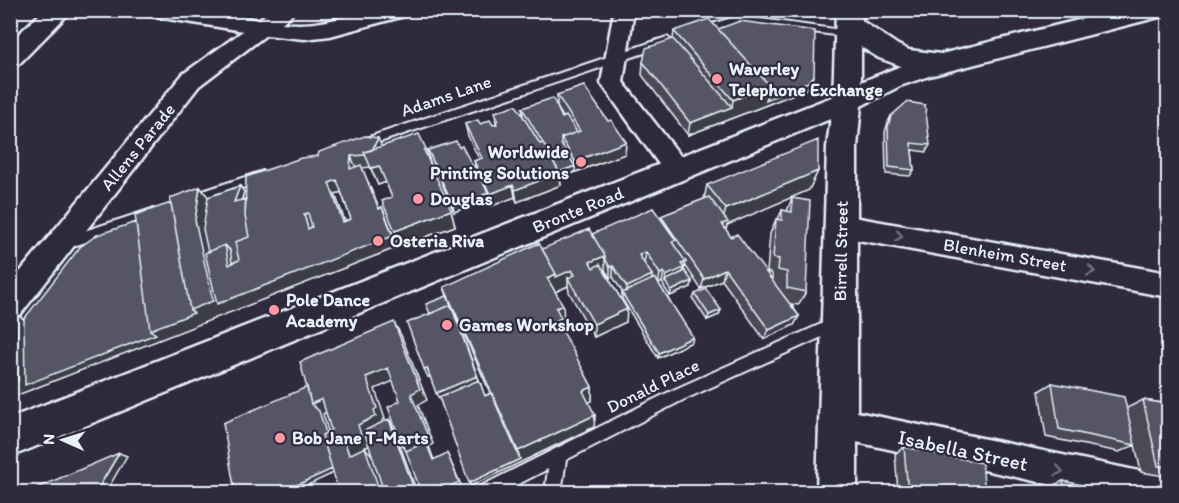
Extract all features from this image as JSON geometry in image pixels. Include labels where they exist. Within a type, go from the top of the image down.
[{"type":"main road","points":[[10,58],[60,10]]},
{"type":"main road","name":"Bronte Road","points":[[10,438],[847,101],[890,79],[944,63],[1154,10]]},
{"type":"main road","points":[[849,23],[876,46],[896,55],[918,62],[944,63]]},
{"type":"main road","name":"Birrell Street","points":[[837,492],[842,147],[847,101],[849,23]]},
{"type":"street","points":[[156,10],[304,32],[330,29],[401,10]]},
{"type":"street","name":"Allens Parade","points":[[10,306],[191,81],[213,62],[265,28],[286,10]]},
{"type":"street","points":[[624,10],[612,83],[677,170]]},
{"type":"street","name":"Blenheim Street","points":[[842,226],[1168,285]]},
{"type":"street","name":"Isabella Street","points":[[838,423],[1158,492]]},
{"type":"lane","name":"Adams Lane","points":[[345,149],[738,19],[849,23]]},
{"type":"lane","points":[[60,245],[277,172]]},
{"type":"lane","name":"Donald Place","points":[[487,492],[678,394],[840,322]]},
{"type":"lane","points":[[553,492],[559,454]]},
{"type":"building","points":[[709,19],[770,86],[733,100],[674,31]]},
{"type":"building","points":[[740,21],[815,31],[814,76],[808,82],[766,100],[770,86],[718,29]]},
{"type":"building","points":[[673,39],[732,107],[690,123],[643,62],[646,48]]},
{"type":"building","points":[[584,86],[608,121],[611,120],[626,142],[575,161],[561,138],[580,131],[557,95]]},
{"type":"building","points":[[553,98],[562,118],[566,116],[577,132],[561,138],[561,144],[575,166],[559,172],[522,108]]},
{"type":"building","points":[[907,102],[925,105],[930,145],[911,143],[914,170],[889,167],[888,126],[891,116]]},
{"type":"building","points":[[516,105],[540,144],[543,143],[560,173],[515,190],[513,185],[490,194],[474,161],[482,158],[465,124],[478,120],[480,124],[490,120],[493,125],[497,124],[495,112]]},
{"type":"building","name":"Douglas","points":[[419,134],[451,210],[395,231],[382,201],[392,197],[379,166],[371,168],[364,152]]},
{"type":"building","points":[[365,136],[378,138],[372,150],[364,152],[365,155],[351,156],[350,169],[361,165],[379,209],[382,207],[393,236],[217,304],[205,253],[225,245],[229,265],[239,260],[235,242],[249,237],[245,216],[246,177],[301,158],[318,156],[319,152]],"holes":[[[337,180],[351,219],[343,222],[329,183]],[[308,213],[312,227],[308,229],[304,214]]]},
{"type":"building","points":[[818,140],[818,171],[726,209],[707,185]]},
{"type":"building","points":[[456,141],[459,147],[462,146],[473,167],[475,166],[488,193],[453,206],[428,150]]},
{"type":"building","points":[[240,186],[234,202],[246,199],[245,216],[249,237],[235,242],[239,260],[232,263],[230,250],[225,245],[208,252],[203,229],[208,197]]},
{"type":"building","points":[[200,187],[195,220],[213,301],[190,310],[170,198]]},
{"type":"building","points":[[709,197],[728,222],[722,224],[731,237],[737,234],[799,316],[769,330],[725,269],[704,279],[661,216]]},
{"type":"building","points":[[792,198],[810,201],[806,292],[787,288],[787,272],[778,270],[779,259],[773,258],[776,219],[782,220],[782,210],[792,212]]},
{"type":"building","points":[[171,203],[190,310],[194,313],[150,330],[135,215]]},
{"type":"building","points":[[653,208],[676,240],[672,242],[686,262],[681,264],[684,268],[666,276],[664,272],[660,274],[646,252],[639,255],[652,275],[627,287],[613,266],[610,267],[592,234]]},
{"type":"building","points":[[136,222],[150,330],[156,334],[25,385],[24,319],[80,247],[97,235]]},
{"type":"building","points":[[589,229],[605,256],[590,262],[593,268],[600,264],[627,309],[594,324],[568,278],[575,275],[572,270],[556,277],[542,249]]},
{"type":"building","points":[[539,243],[556,274],[547,278],[563,305],[556,308],[561,318],[557,320],[592,387],[583,391],[595,415],[518,451],[444,287]]},
{"type":"building","points":[[685,271],[692,281],[671,291],[665,281]]},
{"type":"building","points":[[655,278],[693,337],[659,353],[622,293]]},
{"type":"building","points":[[706,289],[721,310],[709,315],[695,294]]},
{"type":"building","points":[[447,296],[451,305],[430,314],[426,304]]},
{"type":"building","points":[[451,305],[477,376],[436,393],[427,368],[424,369],[407,323]]},
{"type":"building","points":[[17,315],[18,381],[10,383],[10,322]]},
{"type":"building","points":[[394,322],[420,389],[411,394],[427,434],[402,445],[388,407],[400,401],[388,368],[366,377],[377,408],[374,410],[376,416],[358,425],[361,435],[345,443],[349,455],[365,447],[380,492],[339,492],[322,435],[331,430],[322,399],[311,404],[300,362]]},
{"type":"building","points":[[479,380],[485,396],[491,393],[520,459],[469,483],[439,397]]},
{"type":"building","points":[[1052,383],[1124,397],[1135,445],[1059,429]]},
{"type":"building","points":[[307,387],[311,404],[319,411],[326,433],[322,435],[332,469],[282,492],[235,492],[223,423]]},
{"type":"building","points":[[1143,400],[1168,404],[1168,467],[1158,466]]},
{"type":"building","points":[[389,419],[415,492],[384,492],[364,431]]},
{"type":"building","points":[[426,442],[433,460],[447,453],[459,482],[438,492],[421,492],[406,451]]},
{"type":"building","points":[[904,447],[982,463],[985,492],[908,492]]},
{"type":"building","points":[[119,453],[96,492],[27,492]]},
{"type":"building","points":[[1063,481],[1110,491],[1110,492],[1065,492]]},
{"type":"place","name":"Waverley Telephone Exchange","points":[[717,79]]},
{"type":"place","name":"Worldwide Printing Solutions","points":[[581,162]]},
{"type":"place","name":"Douglas","points":[[418,199]]},
{"type":"place","name":"Osteria Riva","points":[[378,241]]},
{"type":"place","name":"Pole Dance Academy","points":[[274,310]]},
{"type":"place","name":"Games Workshop","points":[[447,325]]},
{"type":"place","name":"Bob Jane T-Marts","points":[[280,438]]}]
